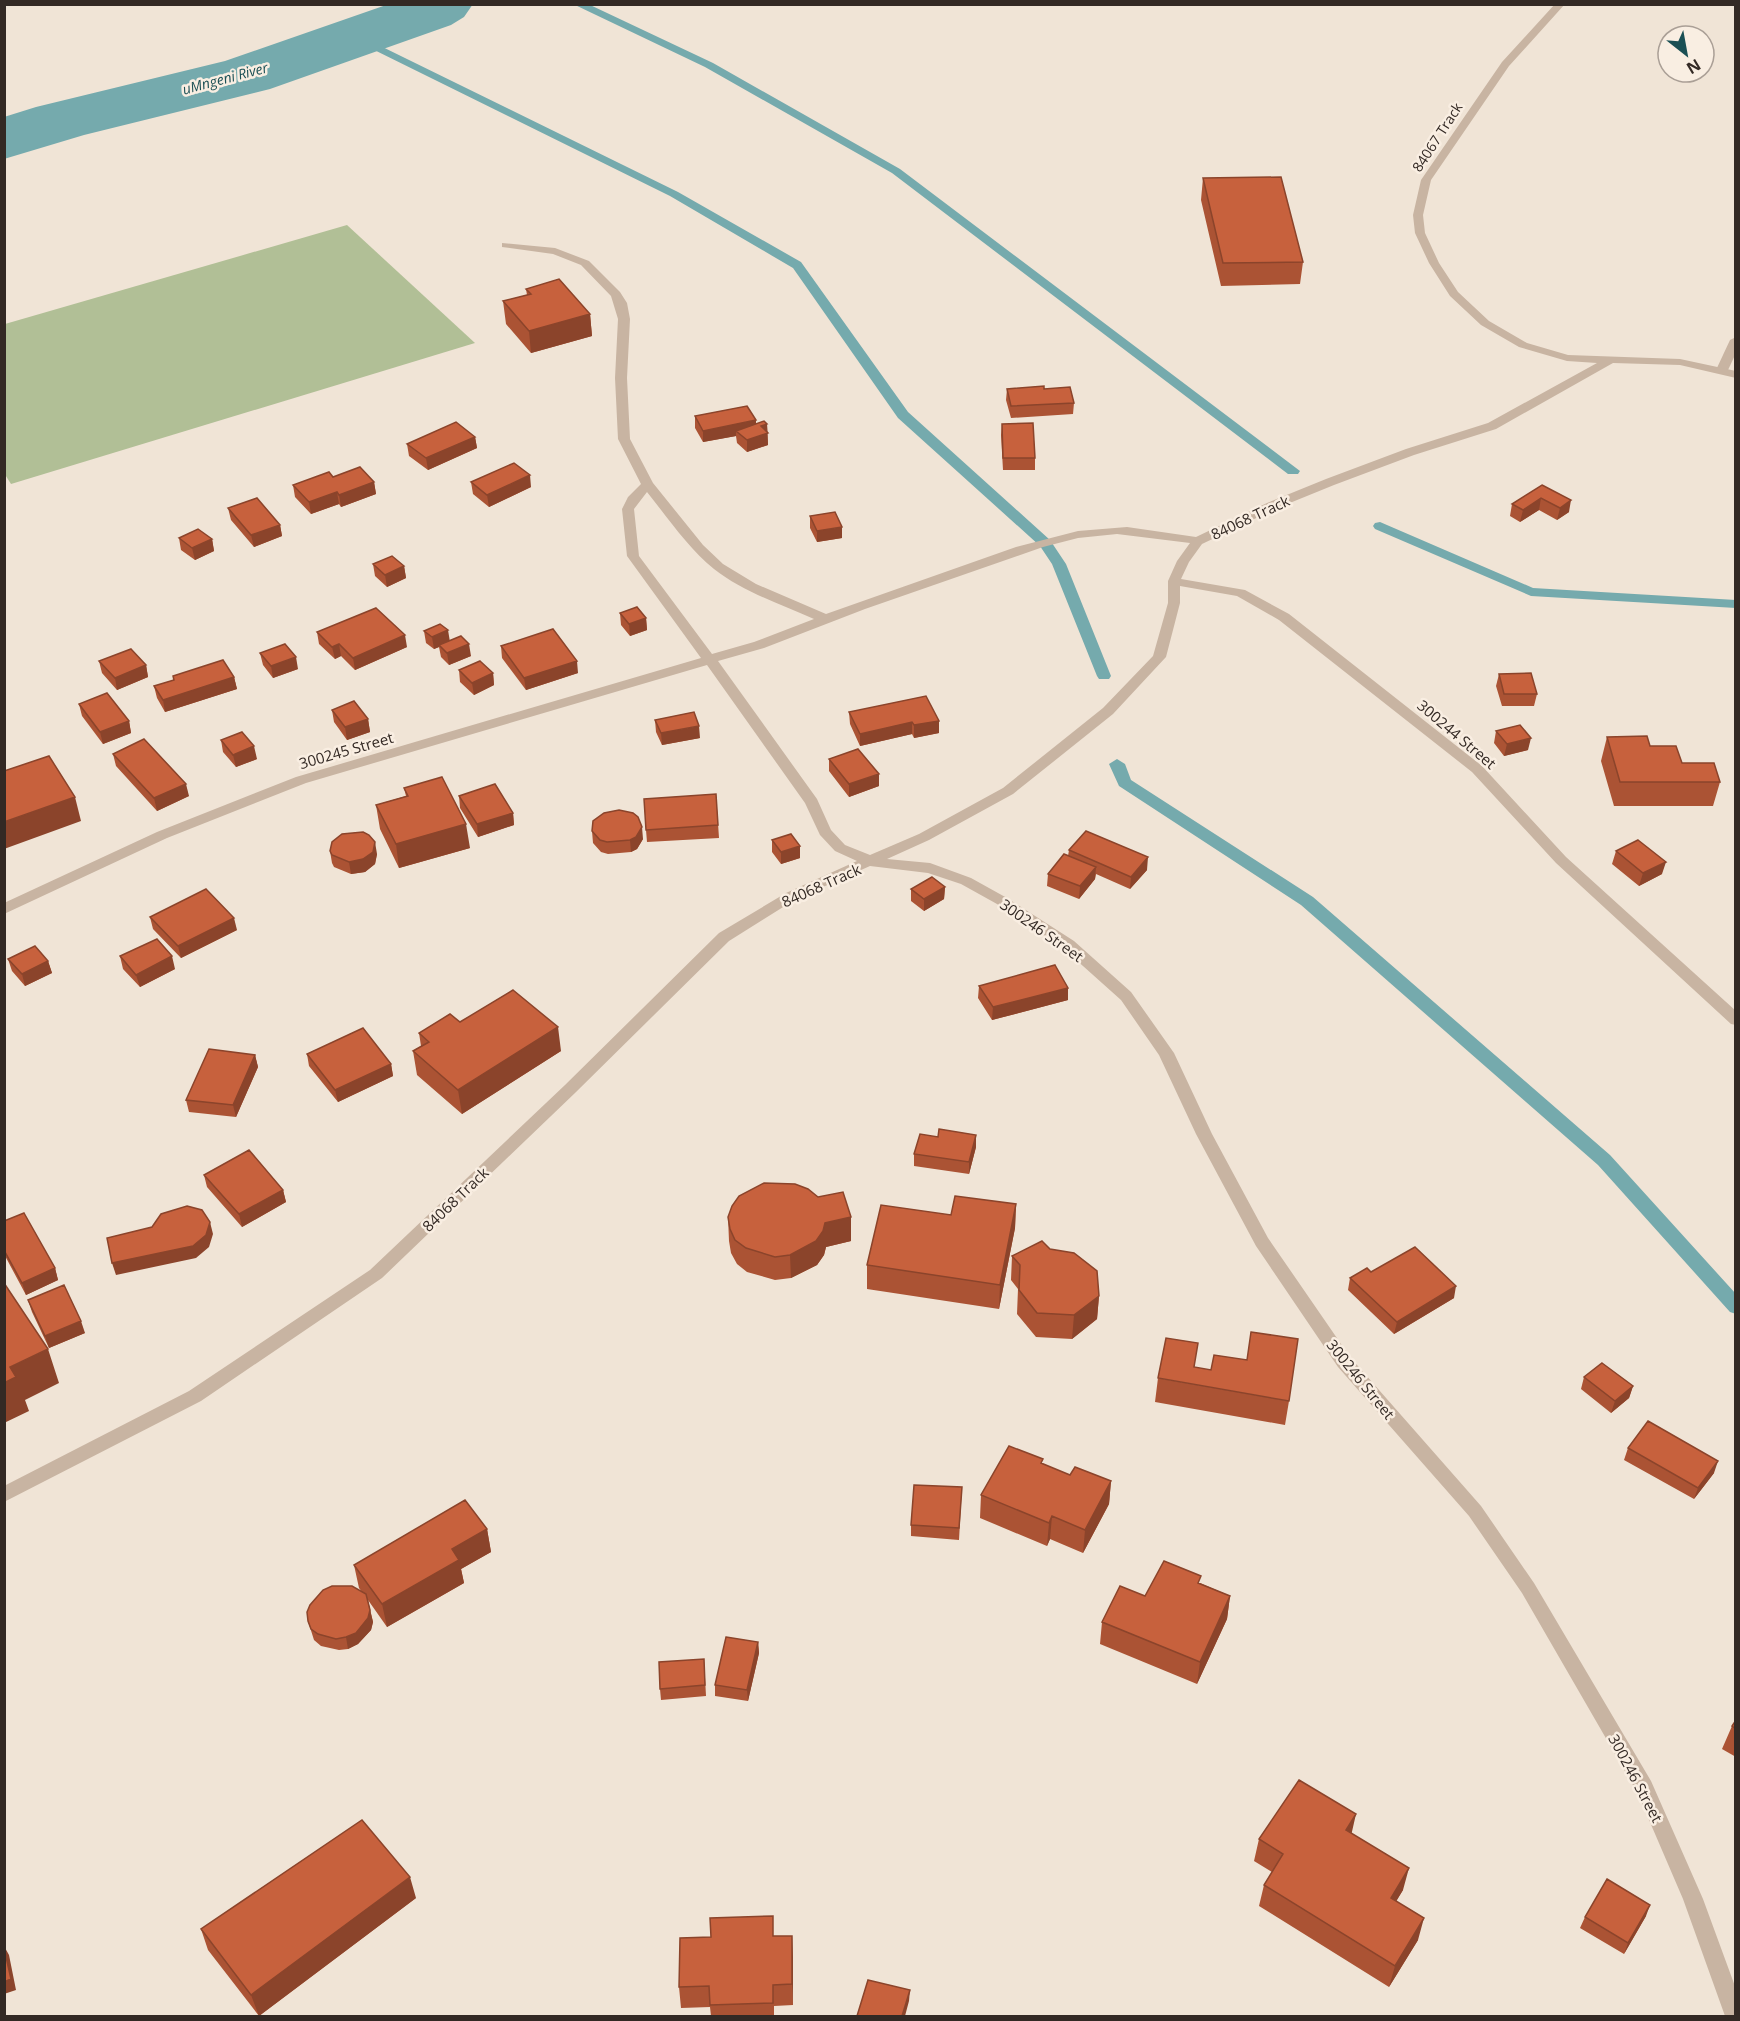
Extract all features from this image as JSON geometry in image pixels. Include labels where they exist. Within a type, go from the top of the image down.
[{"type":"street","name":"84067 Track","points":[[1562,4],[1505,64],[1426,180],[1418,215],[1420,233],[1434,263],[1454,294],[1485,323],[1524,345],[1567,358],[1680,362],[1736,375]]},
{"type":"street","points":[[506,244],[555,251],[585,263],[597,273],[621,303],[624,319],[621,378],[624,439],[647,484],[699,548],[718,567],[752,587],[824,618]]},
{"type":"street","points":[[1722,370],[1736,340]]},
{"type":"street","name":"84068 Track","points":[[4,1495],[195,1396],[376,1274],[570,1089],[724,937],[791,896],[873,862],[1008,791],[1108,711],[1159,657],[1174,603],[1174,581],[1183,561],[1198,541],[1271,506],[1330,482],[1410,452],[1492,426],[1614,358]]},
{"type":"street","points":[[647,484],[632,500],[628,509],[633,556],[812,802],[825,832],[840,848],[873,862]]},
{"type":"street","name":"300245 Street","points":[[4,909],[162,836],[302,780],[759,645],[824,618],[1037,544],[1086,532],[1117,530],[1198,541]]},
{"type":"street","name":"300244 Street","points":[[1174,581],[1240,593],[1256,600],[1302,632],[1477,768],[1561,861],[1736,1020]]},
{"type":"street","name":"300246 Street","points":[[873,862],[930,868],[966,881],[1002,901],[1069,945],[1126,996],[1166,1053],[1204,1134],[1262,1242],[1344,1362],[1475,1511],[1528,1588],[1644,1787],[1693,1899],[1735,2016]]},
{"type":"green space","points":[[347,225],[475,343],[11,484],[4,473],[5,324]]},
{"type":"building","points":[[1281,177],[1303,262],[1223,263],[1203,178]]},
{"type":"building","points":[[559,279],[590,314],[529,331],[503,301],[531,294],[526,289]]},
{"type":"building","points":[[1044,386],[1044,389],[1070,387],[1074,403],[1011,406],[1007,389]]},
{"type":"building","points":[[747,406],[756,420],[703,431],[695,416]]},
{"type":"building","points":[[764,421],[767,424],[761,426],[768,433],[747,440],[736,431]]},
{"type":"building","points":[[456,422],[475,437],[426,458],[407,444]]},
{"type":"building","points":[[1033,423],[1035,458],[1003,458],[1002,424]]},
{"type":"building","points":[[514,463],[530,475],[487,495],[471,482]]},
{"type":"building","points":[[360,467],[374,482],[339,495],[337,492],[309,502],[293,485],[329,472],[333,477]]},
{"type":"building","points":[[1542,485],[1571,500],[1560,508],[1541,498],[1523,510],[1512,504]]},
{"type":"building","points":[[257,498],[280,525],[251,535],[228,508]]},
{"type":"building","points":[[835,512],[842,527],[817,531],[810,516]]},
{"type":"building","points":[[198,529],[212,539],[192,548],[179,538]]},
{"type":"building","points":[[392,556],[404,566],[385,575],[373,564]]},
{"type":"building","points":[[637,607],[646,618],[629,624],[620,613]]},
{"type":"building","points":[[376,608],[405,635],[353,658],[339,644],[332,647],[317,632]]},
{"type":"building","points":[[440,624],[448,630],[432,637],[424,631]]},
{"type":"building","points":[[553,629],[577,661],[524,678],[501,646]]},
{"type":"building","points":[[461,636],[469,644],[447,653],[439,645]]},
{"type":"building","points":[[285,644],[296,657],[271,666],[260,653]]},
{"type":"building","points":[[131,649],[146,665],[115,678],[99,661]]},
{"type":"building","points":[[223,660],[234,677],[163,700],[154,686],[174,680],[173,676]]},
{"type":"building","points":[[480,661],[493,673],[472,683],[459,670]]},
{"type":"building","points":[[1531,673],[1537,694],[1504,694],[1499,674]]},
{"type":"building","points":[[107,693],[129,721],[100,732],[79,704]]},
{"type":"building","points":[[926,696],[939,721],[914,725],[912,722],[860,734],[849,712]]},
{"type":"building","points":[[354,701],[368,719],[345,727],[332,710]]},
{"type":"building","points":[[694,712],[699,726],[661,733],[655,720]]},
{"type":"building","points":[[1520,725],[1531,738],[1507,744],[1496,731]]},
{"type":"building","points":[[242,732],[254,746],[233,755],[221,740]]},
{"type":"building","points":[[1647,736],[1650,746],[1676,746],[1682,763],[1714,763],[1720,782],[1620,782],[1607,737]]},
{"type":"building","points":[[144,739],[186,784],[154,798],[113,754]]},
{"type":"building","points":[[858,749],[879,774],[849,784],[829,759]]},
{"type":"building","points":[[49,756],[75,797],[4,822],[4,771]]},
{"type":"building","points":[[442,777],[466,824],[396,844],[376,805],[408,796],[404,788]]},
{"type":"building","points":[[495,784],[513,813],[477,824],[459,796]]},
{"type":"building","points":[[716,794],[718,825],[646,830],[644,799]]},
{"type":"building","points":[[619,810],[633,813],[638,817],[642,827],[636,837],[630,840],[607,842],[600,840],[592,831],[593,821],[604,813]]},
{"type":"building","points":[[1086,831],[1148,857],[1131,877],[1069,850]]},
{"type":"building","points":[[363,832],[375,842],[373,852],[363,859],[349,862],[332,855],[330,851],[332,842],[342,834]]},
{"type":"building","points":[[791,834],[800,846],[781,852],[772,840]]},
{"type":"building","points":[[1638,840],[1666,862],[1643,873],[1616,851]]},
{"type":"building","points":[[1064,854],[1096,867],[1080,886],[1048,874]]},
{"type":"building","points":[[932,877],[945,887],[924,899],[911,889]]},
{"type":"building","points":[[206,889],[234,918],[178,946],[150,917]]},
{"type":"building","points":[[157,939],[172,956],[136,975],[120,956]]},
{"type":"building","points":[[35,946],[48,961],[22,974],[8,959]]},
{"type":"building","points":[[1055,965],[1068,988],[993,1007],[979,986]]},
{"type":"building","points":[[513,990],[558,1027],[458,1090],[413,1051],[429,1042],[419,1033],[450,1014],[460,1022]]},
{"type":"building","points":[[363,1028],[391,1064],[335,1090],[307,1054]]},
{"type":"building","points":[[209,1049],[255,1055],[233,1105],[186,1100]]},
{"type":"building","points":[[939,1129],[976,1135],[969,1162],[914,1154],[920,1134],[938,1137]]},
{"type":"building","points":[[249,1150],[283,1190],[239,1214],[204,1175]]},
{"type":"building","points":[[764,1183],[795,1184],[808,1189],[818,1197],[843,1192],[851,1217],[825,1223],[816,1241],[790,1255],[775,1257],[746,1248],[735,1240],[728,1217],[739,1196]]},
{"type":"building","points":[[955,1196],[1016,1204],[1000,1285],[867,1265],[881,1205],[951,1215]]},
{"type":"building","points":[[187,1206],[202,1210],[210,1222],[206,1235],[193,1246],[112,1263],[107,1238],[152,1227],[161,1214]]},
{"type":"building","points":[[24,1213],[55,1268],[22,1283],[4,1250],[4,1221]]},
{"type":"building","points":[[1042,1241],[1050,1249],[1074,1253],[1097,1271],[1099,1296],[1074,1315],[1037,1313],[1019,1290],[1020,1265],[1012,1256]]},
{"type":"building","points":[[1415,1247],[1456,1286],[1397,1322],[1350,1278],[1367,1268],[1371,1272]]},
{"type":"building","points":[[4,1283],[48,1349],[10,1367],[16,1377],[4,1383]]},
{"type":"building","points":[[64,1285],[81,1321],[45,1336],[28,1300]]},
{"type":"building","points":[[1251,1332],[1298,1339],[1289,1401],[1158,1378],[1166,1338],[1198,1343],[1194,1367],[1211,1370],[1214,1355],[1247,1360]]},
{"type":"building","points":[[1602,1363],[1633,1386],[1615,1401],[1584,1377]]},
{"type":"building","points":[[1648,1421],[1718,1461],[1698,1488],[1628,1448]]},
{"type":"building","points":[[1009,1446],[1043,1459],[1041,1463],[1070,1475],[1075,1467],[1111,1481],[1085,1530],[1052,1516],[1049,1523],[981,1495]]},
{"type":"building","points":[[914,1485],[962,1487],[959,1528],[911,1525]]},
{"type":"building","points":[[465,1500],[487,1529],[452,1549],[459,1560],[382,1604],[354,1565]]},
{"type":"building","points":[[1164,1561],[1201,1576],[1198,1583],[1230,1596],[1200,1662],[1102,1622],[1120,1586],[1145,1596]]},
{"type":"building","points":[[332,1586],[352,1586],[366,1594],[370,1610],[368,1618],[356,1633],[336,1639],[318,1634],[311,1629],[307,1612],[323,1590]]},
{"type":"building","points":[[726,1637],[758,1642],[747,1690],[715,1685]]},
{"type":"building","points":[[704,1659],[705,1685],[660,1689],[659,1662]]},
{"type":"building","points":[[1299,1780],[1356,1814],[1346,1830],[1409,1868],[1391,1898],[1424,1918],[1395,1966],[1264,1885],[1283,1854],[1259,1839]]},
{"type":"building","points":[[362,1820],[410,1877],[251,1995],[201,1929]]},
{"type":"building","points":[[1607,1879],[1650,1905],[1628,1943],[1585,1917]]},
{"type":"building","points":[[773,1916],[773,1936],[792,1936],[792,1984],[773,1985],[773,2003],[710,2005],[709,1986],[679,1987],[680,1938],[711,1937],[710,1918]]},
{"type":"building","points":[[4,1948],[11,1979],[4,1982]]},
{"type":"building","points":[[868,1980],[910,1990],[902,2016],[857,2016]]},
{"type":"waterway","name":"uMngeni River","points":[[4,139],[60,121],[247,75],[429,12],[442,4]]},
{"type":"waterway","points":[[578,4],[709,65],[896,171],[1293,471]]},
{"type":"waterway","points":[[356,37],[674,194],[797,265],[903,415],[1045,543],[1059,564],[1104,676]]},
{"type":"waterway","points":[[1380,526],[1531,592],[1736,604]]},
{"type":"waterway","points":[[1117,764],[1124,783],[1307,901],[1604,1160],[1736,1307]]}]
